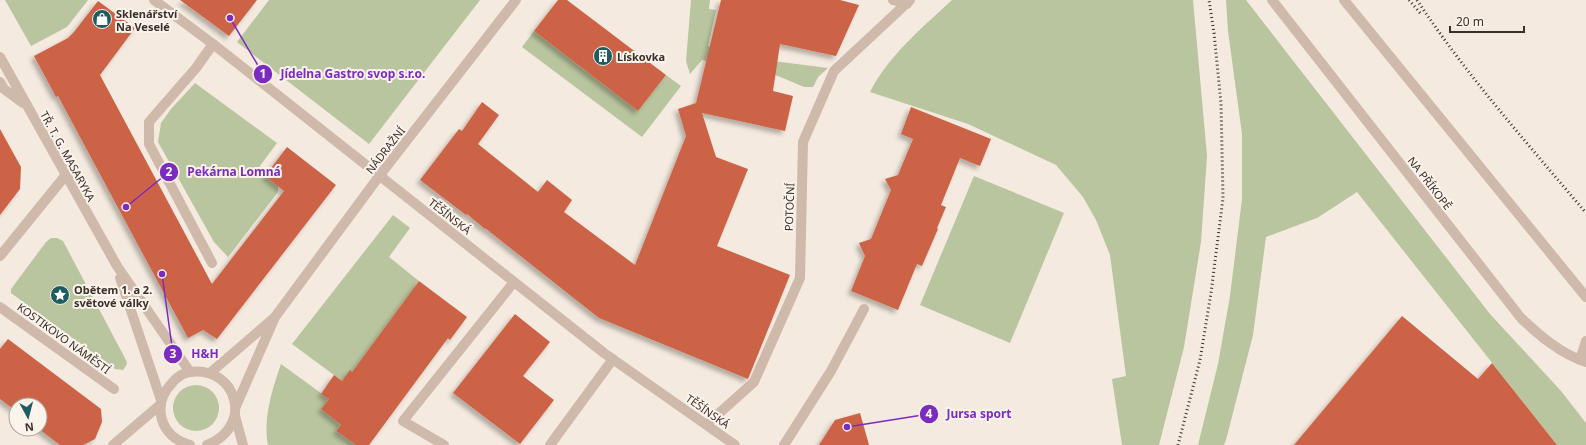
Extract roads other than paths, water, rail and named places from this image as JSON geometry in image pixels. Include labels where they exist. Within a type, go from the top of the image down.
[{"type":"street","name":"TĚŠÍNSKÁ","points":[[154,0],[213,44],[613,359],[735,445]]},
{"type":"street","name":"NÁDRAŽNÍ","points":[[207,445],[217,441],[225,435],[232,425],[235,411],[275,317],[380,176],[516,0]]},
{"type":"street","points":[[893,0],[909,2]]},
{"type":"street","name":"NA PŘÍKOPĚ","points":[[1272,0],[1521,318],[1547,341],[1583,361]]},
{"type":"street","points":[[1344,0],[1586,297]]},
{"type":"street","name":"POTOČNÍ","points":[[707,424],[754,382],[800,278],[803,142],[834,71],[909,2]]},
{"type":"street","points":[[212,263],[149,144],[149,122],[196,68],[213,44]]},
{"type":"street","name":"TŘ. T. G. MASARYKA","points":[[0,58],[117,266],[190,372]]},
{"type":"street","points":[[0,82],[4,90],[26,105]]},
{"type":"street","points":[[0,256],[65,176]]},
{"type":"street","name":"TŘ. T. G. MASARYKA","points":[[117,266],[161,402],[160,413],[164,424],[172,436],[182,444]]},
{"type":"street","points":[[444,445],[403,421],[514,282]]},
{"type":"street","name":"KOSTIKOVO NÁMĚSTÍ","points":[[0,307],[114,389]]},
{"type":"street","points":[[784,445],[831,371],[864,309]]},
{"type":"street","name":"NÁDRAŽNÍ","points":[[210,373],[238,347],[275,317]]},
{"type":"street","points":[[1583,361],[1586,341]]},
{"type":"street","points":[[550,445],[613,359]]},
{"type":"street","points":[[113,445],[161,402],[165,390],[177,377],[190,372],[210,373],[222,380],[232,391],[242,445]]},
{"type":"railway","points":[[1178,445],[1200,360],[1211,293],[1223,198],[1221,103],[1209,0]]},
{"type":"railway","points":[[1409,0],[1421,14]]},
{"type":"railway","points":[[1417,0],[1456,56],[1477,83],[1586,213]]},
{"type":"place","name":"Jídelna Gastro svop s.r.o.","points":[[230,18]]},
{"type":"place","name":"Sklenářství Na Veselé","points":[[102,19]]},
{"type":"place","name":"Lískovka","points":[[603,56]]},
{"type":"place","name":"Pekárna Lomná","points":[[126,207]]},
{"type":"place","name":"H&H","points":[[162,274]]},
{"type":"place","name":"Obětem 1. a 2. světové války","points":[[60,295]]},
{"type":"place","name":"Jursa sport","points":[[847,427]]}]
